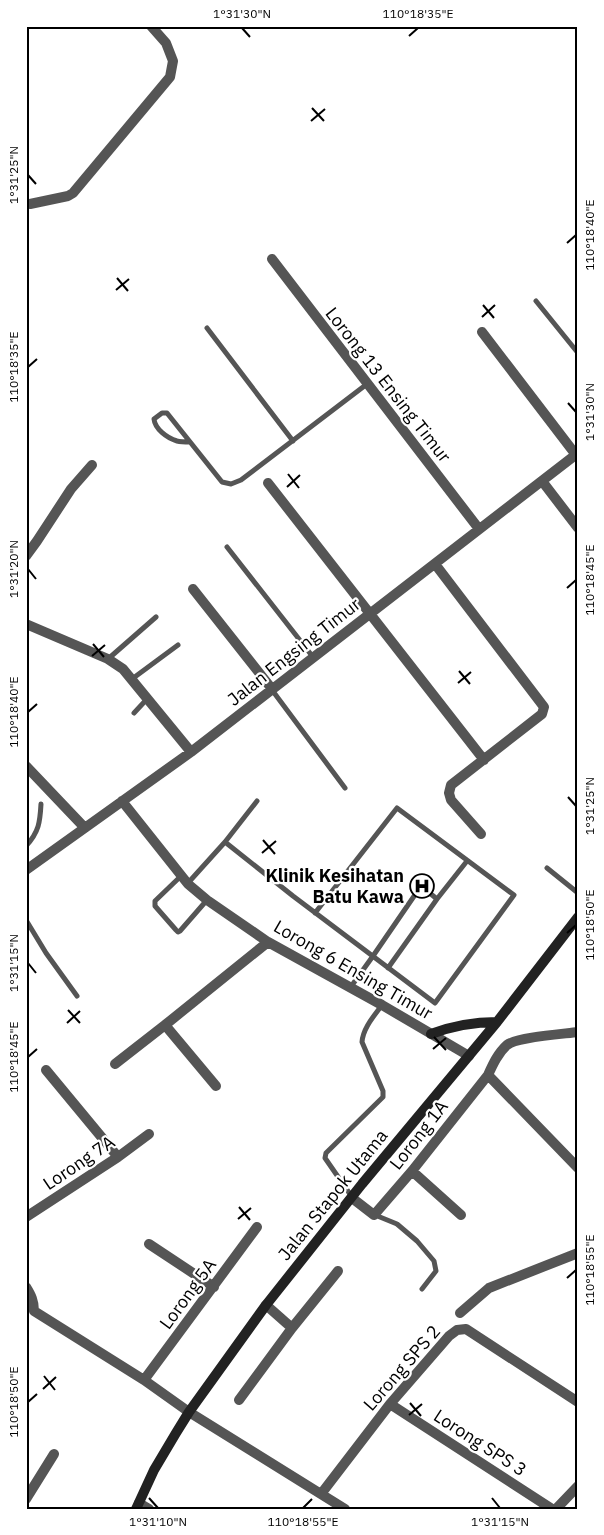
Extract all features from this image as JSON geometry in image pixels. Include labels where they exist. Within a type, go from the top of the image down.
[{"type":"main road","name":"Jalan Stapok Utama","points":[[138,1506],[154,1470],[189,1412],[266,1306],[497,1022],[578,918]]},
{"type":"main road","points":[[431,1034],[446,1028],[482,1022],[497,1022]]},
{"type":"street","points":[[28,205],[68,196],[73,193],[170,77],[173,61],[166,43],[152,26]]},
{"type":"street","name":"Lorong 13 Ensing Timur","points":[[272,259],[480,529]]},
{"type":"street","points":[[482,332],[577,454]]},
{"type":"street","name":"Jalan Engsing Timur","points":[[26,870],[191,752],[577,454]]},
{"type":"street","points":[[26,556],[38,541],[71,489],[92,465]]},
{"type":"street","points":[[542,481],[578,528]]},
{"type":"street","points":[[268,483],[484,760]]},
{"type":"street","points":[[434,564],[544,707],[542,714],[451,785],[449,793],[451,800],[481,834]]},
{"type":"street","points":[[193,589],[272,689]]},
{"type":"street","points":[[26,624],[108,659],[123,669],[191,752]]},
{"type":"street","points":[[28,770],[84,827]]},
{"type":"street","name":"Lorong 6 Ensing Timur","points":[[122,801],[185,880],[207,900],[268,942],[469,1056]]},
{"type":"street","points":[[115,1064],[268,942]]},
{"type":"street","points":[[164,1025],[216,1086]]},
{"type":"street","name":"Lorong 1A","points":[[374,1215],[412,1171],[488,1075],[499,1054],[513,1041],[578,1032]]},
{"type":"street","points":[[46,1070],[118,1157]]},
{"type":"street","points":[[488,1075],[578,1168]]},
{"type":"street","name":"Lorong 7A","points":[[26,1218],[118,1157],[149,1134]]},
{"type":"street","points":[[412,1171],[461,1215]]},
{"type":"street","points":[[352,1198],[374,1215]]},
{"type":"street","name":"Lorong 5A","points":[[144,1380],[257,1227]]},
{"type":"street","points":[[149,1244],[214,1287]]},
{"type":"street","points":[[460,1313],[489,1288],[578,1253]]},
{"type":"street","points":[[239,1400],[292,1328],[338,1271]]},
{"type":"street","points":[[26,1287],[34,1304],[30,1312],[144,1380],[189,1412],[345,1509]]},
{"type":"street","points":[[266,1306],[292,1328]]},
{"type":"street","name":"Lorong SPS 2","points":[[321,1494],[390,1404],[449,1336],[462,1328],[578,1402]]},
{"type":"street","name":"Lorong SPS 3","points":[[390,1404],[554,1509]]},
{"type":"street","points":[[26,1499],[54,1454]]},
{"type":"street","points":[[554,1509],[578,1486]]},
{"type":"street","points":[[138,1506],[148,1509]]},
{"type":"lane","points":[[536,301],[578,353]]},
{"type":"lane","points":[[207,328],[293,441]]},
{"type":"lane","points":[[190,442],[178,442],[163,434],[155,424],[154,419],[162,413],[167,413],[222,482],[231,484],[242,480],[367,384]]},
{"type":"lane","points":[[227,547],[313,658]]},
{"type":"lane","points":[[108,659],[156,617]]},
{"type":"lane","points":[[132,679],[178,645]]},
{"type":"lane","points":[[272,689],[345,788]]},
{"type":"lane","points":[[134,714],[148,699]]},
{"type":"lane","points":[[207,900],[178,932],[155,906],[155,901],[185,880],[225,842],[257,801]]},
{"type":"lane","points":[[26,846],[38,830],[41,804]]},
{"type":"lane","points":[[225,842],[315,913],[435,1002],[514,895],[397,808],[315,913]]},
{"type":"lane","points":[[388,968],[437,899],[467,861]]},
{"type":"lane","points":[[547,868],[578,893]]},
{"type":"lane","points":[[349,988],[421,886],[437,899]]},
{"type":"lane","points":[[26,920],[46,953],[78,996]]},
{"type":"lane","points":[[352,1198],[325,1158],[326,1153],[383,1097],[383,1091],[362,1042],[367,1026],[382,1005]]},
{"type":"lane","points":[[374,1215],[397,1224],[417,1241],[434,1261],[436,1271],[422,1290]]},
{"type":"place","name":"Klinik Kesihatan Batu Kawa","points":[[422,886]]}]
